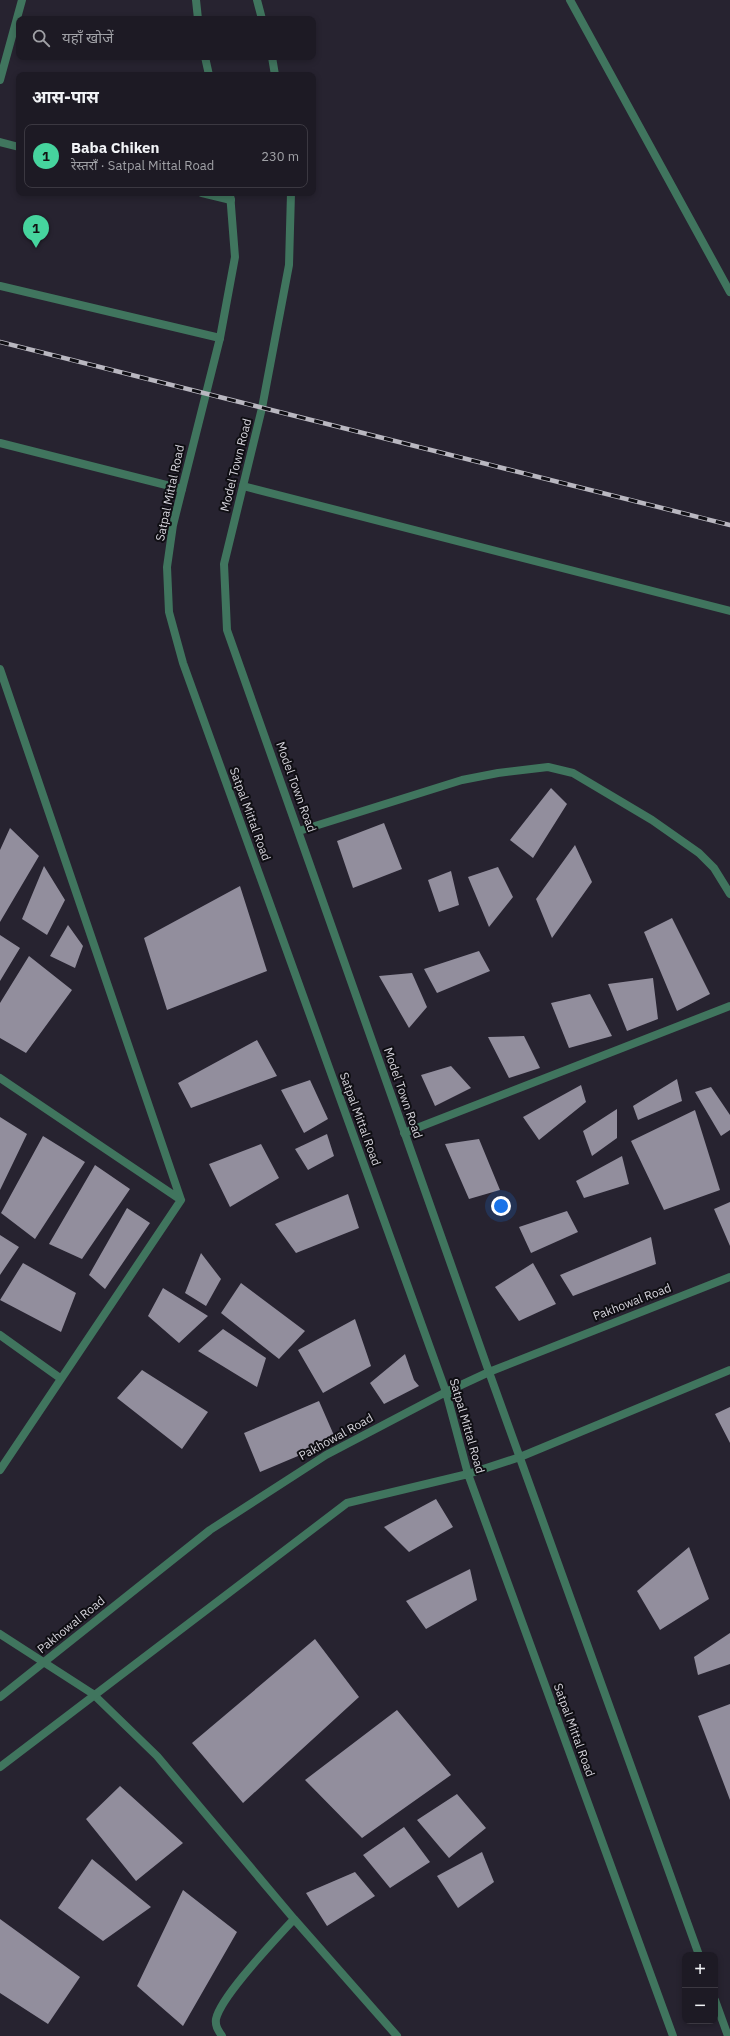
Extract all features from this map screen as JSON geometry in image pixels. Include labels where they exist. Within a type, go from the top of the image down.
[{"type":"street","points":[[18,16],[22,0]]},
{"type":"street","points":[[196,0],[198,16]]},
{"type":"street","points":[[257,0],[261,16]]},
{"type":"street","points":[[570,0],[730,292]]},
{"type":"street","points":[[0,80],[16,22]]},
{"type":"street","points":[[206,60],[208,72]]},
{"type":"street","points":[[272,60],[274,72]]},
{"type":"street","points":[[0,142],[16,146]]},
{"type":"street","name":"Model Town Road","points":[[291,196],[289,265],[262,408],[224,564],[227,630],[520,1457]]},
{"type":"street","name":"Satpal Mittal Road","points":[[231,197],[235,257],[220,338],[173,525],[167,567],[169,612],[183,663],[446,1392],[468,1474],[673,2036]]},
{"type":"street","points":[[0,286],[220,338]]},
{"type":"street","points":[[0,443],[182,489]]},
{"type":"street","points":[[243,486],[730,611]]},
{"type":"street","points":[[0,669],[181,1200]]},
{"type":"street","points":[[299,831],[462,780],[498,773],[548,767],[573,773],[652,820],[699,853],[714,868],[730,894]]},
{"type":"street","points":[[404,1133],[730,1006]]},
{"type":"street","points":[[0,1078],[181,1200]]},
{"type":"street","points":[[0,1470],[60,1378],[181,1200]]},
{"type":"street","name":"Pakhowal Road","points":[[0,1697],[210,1530],[326,1454],[446,1392],[489,1372],[730,1277]]},
{"type":"street","points":[[0,1335],[60,1378]]},
{"type":"street","points":[[0,1766],[93,1694],[348,1503],[468,1474],[520,1457],[730,1370]]},
{"type":"street","points":[[520,1457],[698,1952]]},
{"type":"street","points":[[0,1634],[93,1694],[157,1756],[294,1919],[397,2036]]},
{"type":"street","points":[[222,2036],[216,2028],[216,2021],[223,2003],[294,1919]]},
{"type":"street","points":[[718,2008],[728,2036]]},
{"type":"building","points":[[551,788],[567,804],[533,858],[510,840]]},
{"type":"building","points":[[384,823],[402,869],[353,888],[337,841]]},
{"type":"building","points":[[10,828],[39,856],[0,922],[0,850]]},
{"type":"building","points":[[575,845],[592,882],[552,938],[536,899]]},
{"type":"building","points":[[44,866],[65,900],[47,935],[22,919]]},
{"type":"building","points":[[498,867],[513,897],[489,927],[468,877]]},
{"type":"building","points":[[451,871],[459,905],[439,912],[428,880]]},
{"type":"building","points":[[240,886],[267,971],[167,1010],[144,938]]},
{"type":"building","points":[[672,918],[710,994],[677,1011],[644,932]]},
{"type":"building","points":[[68,925],[83,946],[75,968],[50,956]]},
{"type":"building","points":[[0,935],[20,948],[0,981]]},
{"type":"building","points":[[479,951],[490,971],[437,993],[424,969]]},
{"type":"building","points":[[29,956],[72,990],[26,1053],[0,1038],[0,1003]]},
{"type":"building","points":[[412,973],[427,1007],[409,1028],[379,976]]},
{"type":"building","points":[[653,978],[658,1019],[627,1031],[608,984]]},
{"type":"building","points":[[590,994],[612,1036],[569,1048],[551,1003]]},
{"type":"building","points":[[524,1036],[540,1068],[509,1078],[488,1037]]},
{"type":"building","points":[[257,1040],[277,1076],[191,1108],[178,1083]]},
{"type":"building","points":[[451,1066],[471,1088],[435,1106],[421,1075]]},
{"type":"building","points":[[677,1079],[682,1101],[638,1120],[633,1106]]},
{"type":"building","points":[[310,1080],[328,1119],[304,1133],[281,1090]]},
{"type":"building","points":[[581,1085],[586,1102],[539,1140],[523,1117]]},
{"type":"building","points":[[711,1087],[730,1115],[730,1130],[721,1136],[695,1092]]},
{"type":"building","points":[[617,1109],[617,1138],[592,1156],[583,1131]]},
{"type":"building","points":[[695,1110],[720,1190],[664,1210],[631,1141]]},
{"type":"building","points":[[0,1117],[27,1134],[0,1190]]},
{"type":"building","points":[[327,1134],[334,1156],[308,1170],[295,1149]]},
{"type":"building","points":[[43,1136],[85,1162],[35,1239],[1,1213]]},
{"type":"building","points":[[479,1139],[500,1190],[469,1199],[445,1144]]},
{"type":"building","points":[[261,1144],[279,1178],[230,1207],[209,1164]]},
{"type":"building","points":[[622,1156],[629,1184],[584,1198],[576,1181]]},
{"type":"building","points":[[95,1165],[130,1189],[82,1259],[49,1244]]},
{"type":"building","points":[[348,1194],[359,1228],[296,1253],[275,1224]]},
{"type":"building","points":[[730,1202],[730,1246],[714,1209]]},
{"type":"building","points":[[127,1208],[150,1223],[105,1289],[89,1275]]},
{"type":"building","points":[[567,1211],[578,1232],[531,1253],[519,1227]]},
{"type":"building","points":[[0,1235],[19,1247],[0,1275]]},
{"type":"building","points":[[651,1237],[656,1264],[573,1296],[560,1275]]},
{"type":"building","points":[[201,1253],[221,1279],[206,1306],[185,1293]]},
{"type":"building","points":[[23,1263],[76,1293],[61,1332],[0,1300]]},
{"type":"building","points":[[533,1263],[556,1304],[519,1321],[495,1287]]},
{"type":"building","points":[[241,1283],[305,1331],[279,1359],[221,1313]]},
{"type":"building","points":[[163,1288],[208,1316],[179,1343],[148,1316]]},
{"type":"building","points":[[355,1319],[371,1366],[323,1393],[298,1350]]},
{"type":"building","points":[[223,1329],[266,1358],[257,1387],[198,1351]]},
{"type":"building","points":[[405,1354],[414,1380],[419,1386],[384,1404],[370,1383]]},
{"type":"building","points":[[142,1370],[208,1412],[182,1449],[117,1398]]},
{"type":"building","points":[[319,1401],[336,1440],[260,1472],[244,1433]]},
{"type":"building","points":[[730,1407],[730,1443],[715,1414]]},
{"type":"building","points":[[436,1499],[453,1527],[409,1552],[384,1527]]},
{"type":"building","points":[[689,1547],[709,1599],[660,1630],[637,1591]]},
{"type":"building","points":[[470,1569],[477,1600],[426,1629],[406,1601]]},
{"type":"building","points":[[730,1633],[730,1664],[698,1675],[694,1657]]},
{"type":"building","points":[[315,1639],[359,1697],[243,1803],[192,1743]]},
{"type":"building","points":[[730,1704],[730,1800],[698,1716]]},
{"type":"building","points":[[397,1710],[451,1775],[362,1838],[305,1780]]},
{"type":"building","points":[[120,1786],[183,1843],[136,1881],[86,1819]]},
{"type":"building","points":[[457,1794],[486,1828],[449,1858],[417,1820]]},
{"type":"building","points":[[404,1827],[430,1862],[390,1888],[363,1855]]},
{"type":"building","points":[[482,1852],[494,1882],[458,1908],[437,1876]]},
{"type":"building","points":[[92,1859],[151,1907],[103,1941],[58,1908]]},
{"type":"building","points":[[355,1872],[375,1896],[327,1926],[306,1893]]},
{"type":"building","points":[[183,1890],[237,1932],[183,2026],[137,1986]]},
{"type":"building","points":[[0,1919],[80,1977],[48,2024],[0,1993]]},
{"type":"railway","points":[[0,342],[730,525]]},
{"type":"place","name":"Baba Chiken","points":[[36,248]]}]
